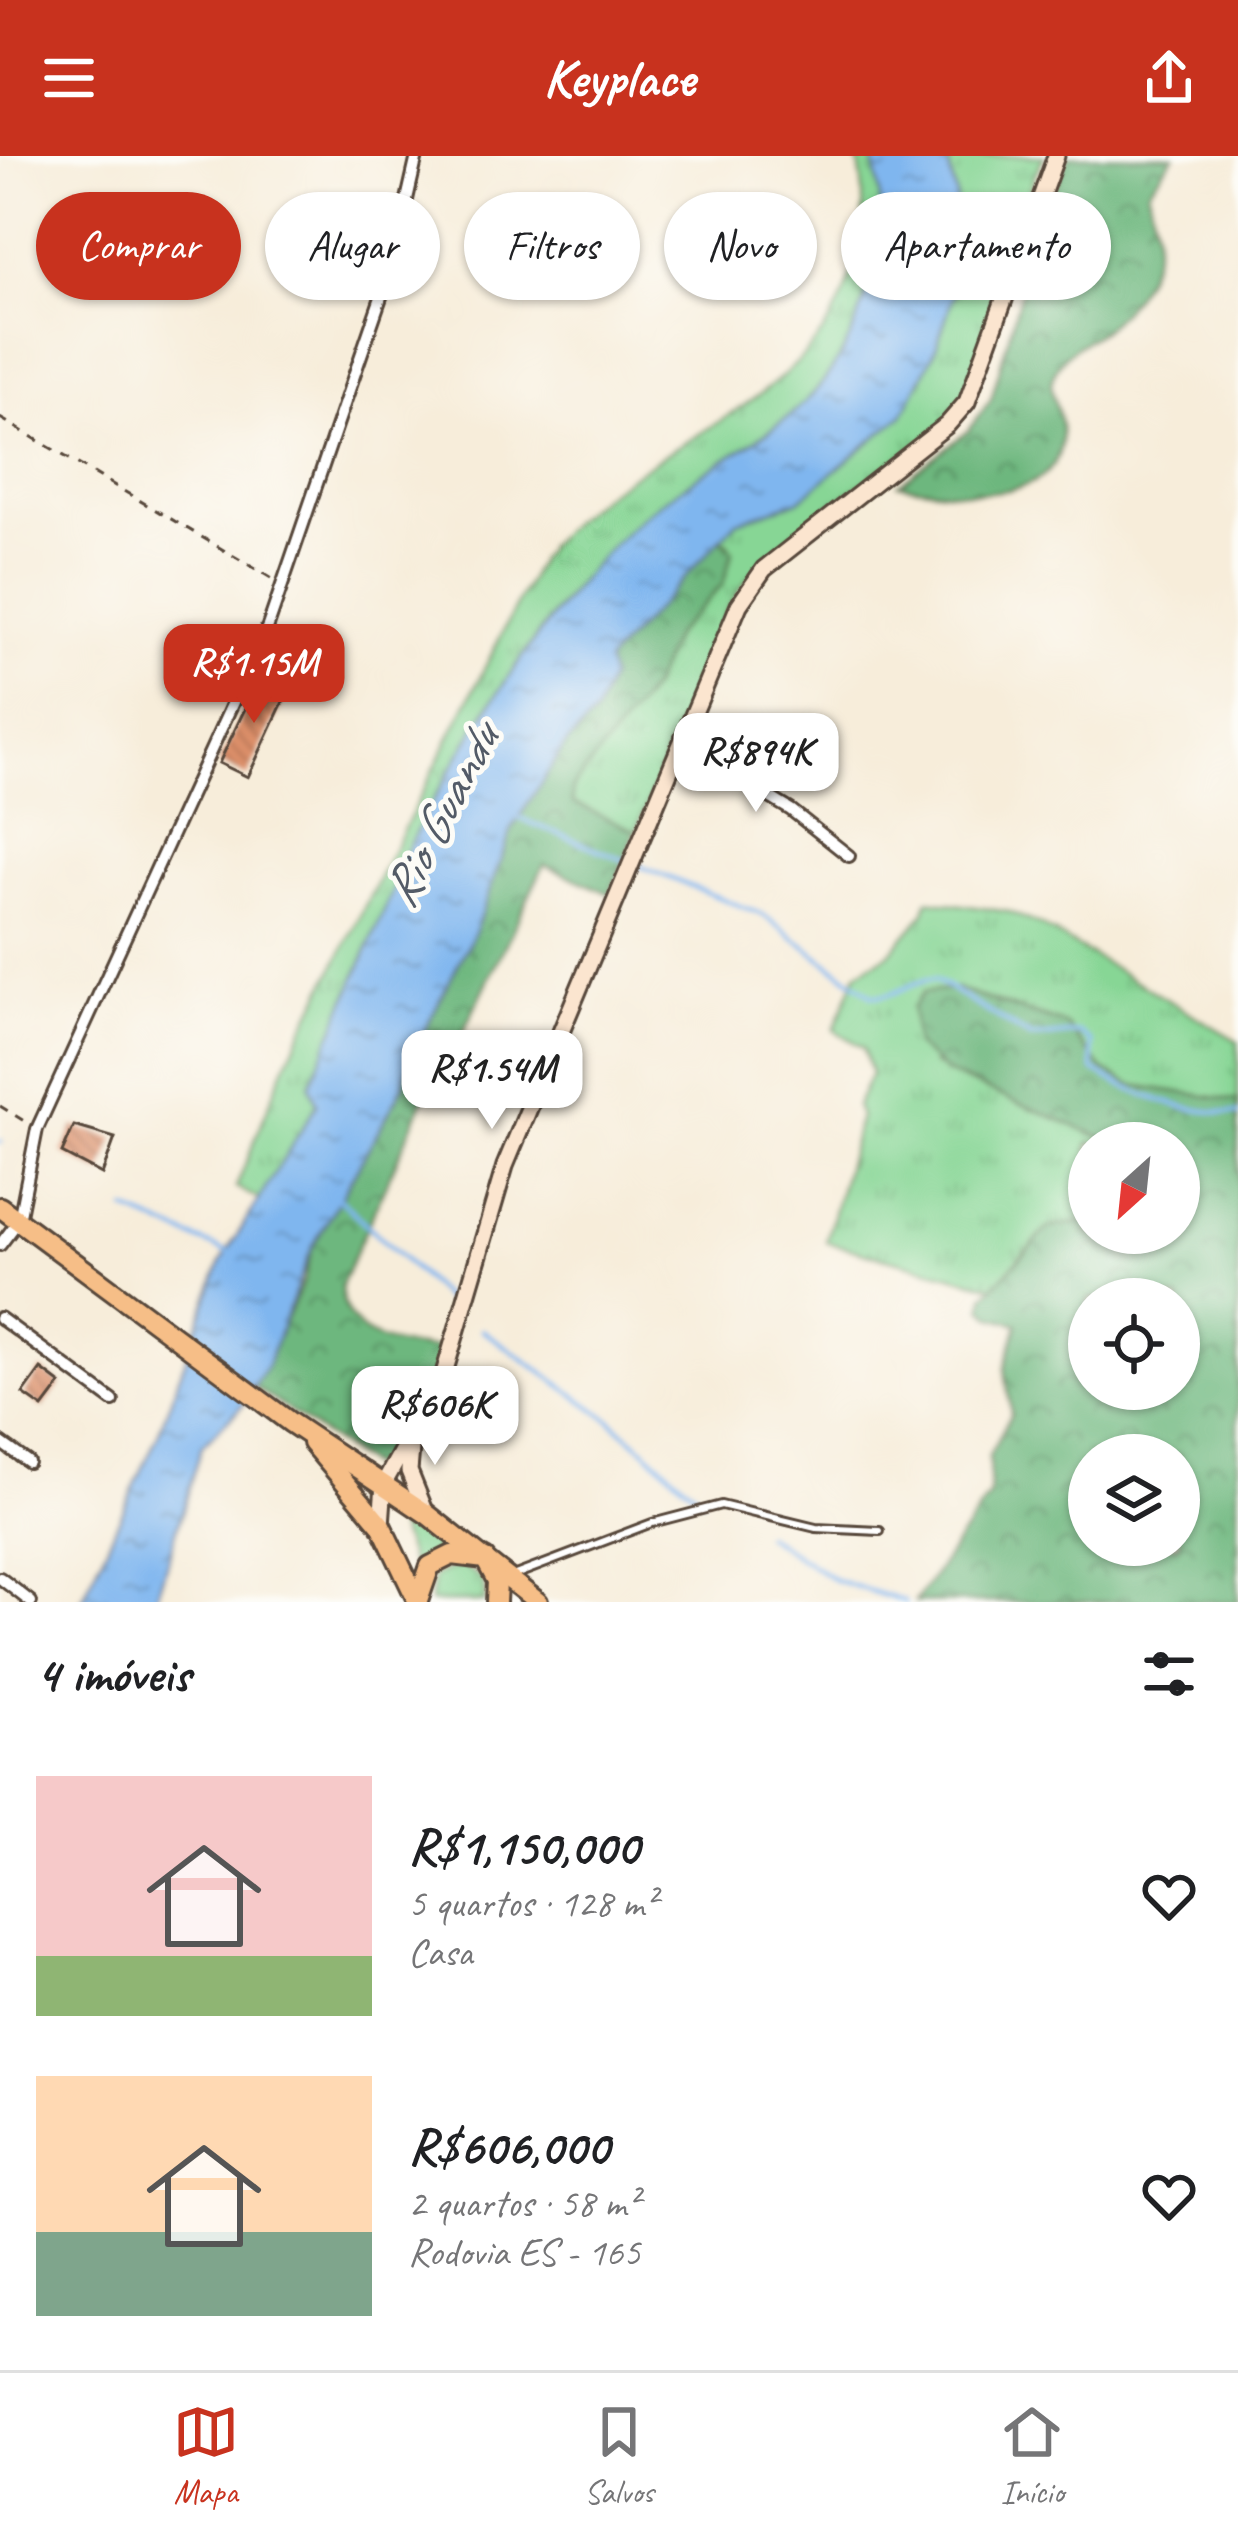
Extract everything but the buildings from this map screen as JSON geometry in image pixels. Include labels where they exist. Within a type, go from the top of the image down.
[{"type":"highway","points":[[0,1207],[288,1420],[427,1514],[538,1602]]},
{"type":"highway","points":[[288,1420],[346,1478],[381,1526],[418,1602]]},
{"type":"highway","points":[[418,1602],[423,1576],[440,1559],[485,1559]]},
{"type":"highway","points":[[485,1559],[497,1581],[496,1602]]},
{"type":"main road","points":[[381,1526],[384,1483],[448,1363],[505,1166],[751,584],[968,402],[1057,156]]},
{"type":"main road","points":[[416,1424],[409,1471],[427,1514]]},
{"type":"street","points":[[0,1245],[19,1220],[37,1129],[232,710],[283,585],[392,265],[417,156]]},
{"type":"street","points":[[682,744],[791,810],[849,856]]},
{"type":"street","points":[[0,1318],[112,1400]]},
{"type":"street","points":[[0,1442],[28,1462]]},
{"type":"street","points":[[0,1578],[32,1602]]},
{"type":"lane","points":[[509,1577],[652,1523],[721,1505],[816,1528],[880,1531]]},
{"type":"path","points":[[0,418],[283,585]]},
{"type":"path","points":[[0,1106],[37,1129]]},
{"type":"green space","points":[[857,156],[872,156],[879,192],[862,192]]},
{"type":"green space","points":[[946,156],[1044,156],[1029,192],[955,192]]},
{"type":"green space","points":[[1069,156],[1174,156],[1148,190],[1155,249],[1139,288],[1112,322],[1069,353],[1053,376],[1061,425],[1059,453],[1047,472],[1028,485],[1003,491],[976,493],[899,484],[968,431],[991,399],[1019,300],[1111,300],[1111,192],[1053,192]]},
{"type":"green space","points":[[841,297],[863,300],[837,363],[815,392],[762,436],[636,523],[590,570],[521,658],[476,727],[396,870],[396,883],[310,1085],[318,1103],[261,1200],[236,1188],[284,1067],[542,554],[579,515],[622,482],[761,393],[801,358],[833,316]]},
{"type":"green space","points":[[952,300],[1000,300],[982,362],[967,394],[946,422],[804,525],[740,588],[725,613],[636,831],[573,803],[572,788],[580,773],[651,689],[674,635],[723,584],[729,544],[720,538],[737,521],[798,501],[903,414],[935,351]]},
{"type":"green space","points":[[720,538],[733,551],[723,584],[674,635],[651,689],[572,788],[573,803],[636,831],[610,894],[544,865],[455,1049],[430,1086],[341,1285],[344,1304],[362,1330],[391,1343],[443,1348],[434,1379],[382,1475],[254,1387],[304,1280],[312,1248],[403,1087],[409,1061],[475,931],[512,829],[564,747],[595,714],[606,663]]},
{"type":"green space","points":[[928,900],[1010,912],[1238,1041],[1238,1101],[1132,1085],[1103,1070],[1067,1025],[956,989],[933,1065],[1068,1123],[1068,1227],[1035,1243],[996,1287],[826,1242],[860,1116],[856,1106],[871,1074],[863,1048],[834,1030],[857,973],[889,954],[925,912]]},
{"type":"green space","points":[[956,989],[1067,1025],[1103,1070],[1132,1085],[1238,1101],[1238,1602],[915,1602],[990,1495],[989,1456],[1011,1414],[1005,1369],[1018,1324],[992,1317],[983,1308],[985,1296],[1048,1228],[1068,1224],[1068,1254],[1200,1254],[1200,1122],[1068,1123],[948,1074],[915,1045],[912,1008],[922,993]]},
{"type":"green space","points":[[398,1506],[440,1545],[414,1570],[397,1525]]},
{"type":"green space","points":[[460,1565],[483,1580],[485,1602],[430,1602],[434,1576]]},
{"type":"water","points":[[872,156],[946,156],[955,192],[879,192]]},
{"type":"water","name":"Rio Guandu","points":[[863,300],[952,300],[935,351],[903,415],[798,501],[737,521],[607,662],[610,678],[595,714],[564,747],[512,829],[475,931],[409,1061],[403,1087],[312,1248],[267,1365],[243,1405],[202,1446],[155,1602],[81,1602],[157,1437],[221,1262],[317,1104],[310,1085],[396,883],[396,870],[476,728],[545,626],[601,558],[660,503],[790,415],[837,363]]},
{"type":"waterway","points":[[516,817],[763,915],[871,995],[888,995],[935,980],[1032,1038],[1080,1033],[1092,1043],[1093,1070],[1127,1088],[1181,1106],[1238,1114]]},
{"type":"waterway","points":[[335,1195],[449,1302]]},
{"type":"waterway","points":[[126,1210],[232,1254]]},
{"type":"waterway","points":[[482,1330],[609,1419],[702,1499]]},
{"type":"waterway","points":[[765,1535],[835,1580],[905,1602]]}]
